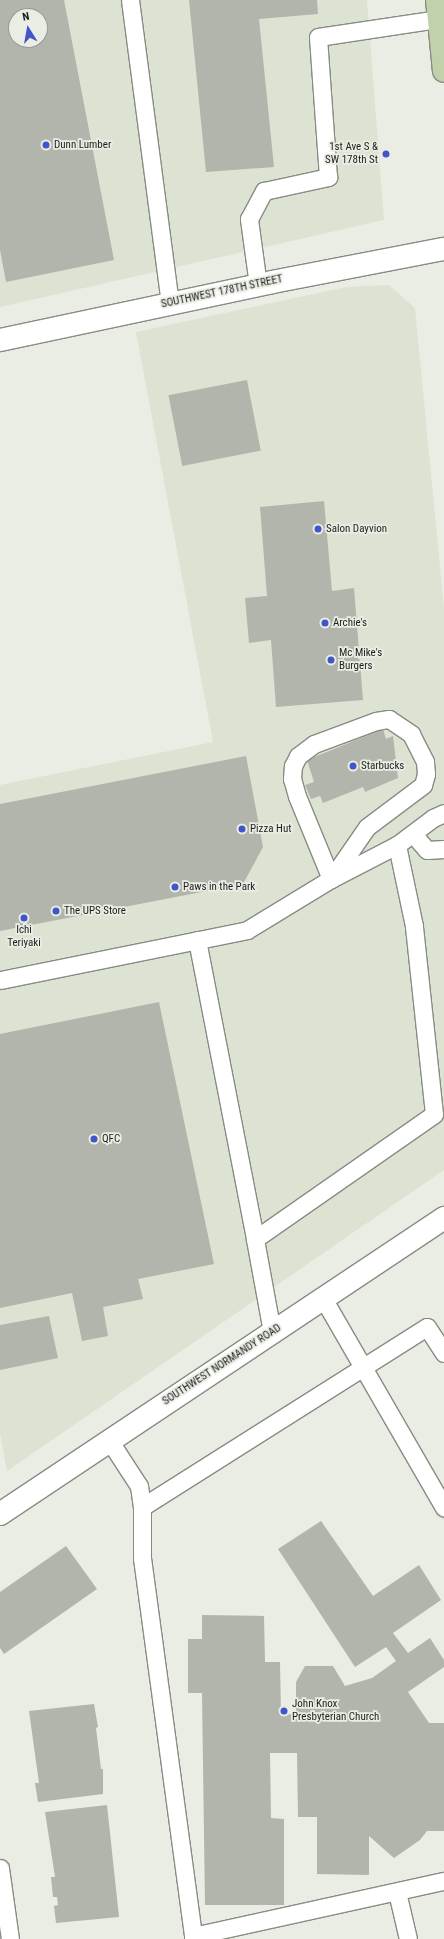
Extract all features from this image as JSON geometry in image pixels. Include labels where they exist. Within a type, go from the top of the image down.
[{"type":"main road","points":[[438,10],[444,71]]},
{"type":"street","name":"SOUTHWEST 178TH STREET","points":[[0,340],[170,303],[444,249]]},
{"type":"street","name":"SOUTHWEST NORMANDY ROAD","points":[[0,1514],[444,1218]]},
{"type":"lane","points":[[130,0],[170,303]]},
{"type":"lane","points":[[258,285],[249,219],[264,191],[328,177],[318,37],[438,10]]},
{"type":"lane","points":[[389,719],[411,734],[425,762],[426,774],[423,785],[367,827],[331,879],[297,796],[292,779],[293,766],[298,756],[314,744],[376,721],[389,719]]},
{"type":"lane","points":[[0,980],[247,930],[331,879],[397,845],[433,818],[444,814]]},
{"type":"lane","points":[[413,834],[427,850],[444,849]]},
{"type":"lane","points":[[255,1239],[434,1114],[414,926],[397,845]]},
{"type":"lane","points":[[197,940],[272,1332]]},
{"type":"lane","points":[[323,1298],[444,1508]]},
{"type":"lane","points":[[142,1507],[427,1327],[444,1354]]},
{"type":"lane","points":[[109,1440],[139,1486],[142,1507],[142,1558],[193,1938],[444,1881]]},
{"type":"lane","points":[[0,1868],[10,1939]]},
{"type":"lane","points":[[397,1892],[408,1939]]},
{"type":"shaded area","points":[[0,0],[367,0],[384,220],[0,307]]},
{"type":"shaded area","points":[[389,285],[415,308],[444,608],[444,1170],[7,1471],[0,1433],[0,785],[213,742],[136,332],[346,287]]},
{"type":"building","name":"Dunn Lumber","points":[[0,0],[64,0],[114,260],[6,282],[0,250]]},
{"type":"building","points":[[189,0],[317,0],[318,14],[259,19],[274,167],[206,172]]},
{"type":"building","points":[[247,380],[261,451],[182,466],[168,395]]},
{"type":"building","points":[[324,501],[332,591],[354,588],[363,700],[276,707],[271,640],[249,643],[245,598],[267,596],[260,507]]},
{"type":"building","name":"Starbucks","points":[[383,729],[386,739],[393,736],[398,778],[365,792],[363,787],[323,803],[320,796],[311,799],[305,785],[314,782],[307,760]]},
{"type":"building","points":[[246,756],[263,847],[243,884],[0,931],[0,804]]},
{"type":"building","name":"QFC","points":[[159,1002],[214,1264],[138,1279],[143,1299],[103,1307],[108,1336],[82,1341],[72,1293],[0,1308],[0,1034]]},
{"type":"building","points":[[49,1316],[58,1358],[0,1370],[0,1325]]},
{"type":"building","points":[[321,1521],[373,1596],[419,1565],[441,1600],[393,1633],[408,1653],[430,1638],[444,1660],[444,1667],[408,1692],[429,1723],[444,1723],[444,1831],[427,1831],[420,1840],[394,1858],[369,1836],[369,1875],[317,1874],[317,1817],[298,1817],[297,1753],[270,1753],[271,1818],[284,1819],[284,1905],[205,1905],[202,1693],[188,1693],[188,1639],[202,1639],[202,1615],[264,1616],[265,1662],[280,1662],[281,1715],[296,1714],[296,1682],[305,1666],[333,1666],[345,1686],[372,1678],[396,1661],[386,1647],[355,1667],[278,1549]]},
{"type":"building","points":[[66,1546],[97,1589],[4,1654],[0,1648],[0,1592]]},
{"type":"building","points":[[94,1704],[98,1727],[96,1728],[101,1769],[103,1769],[103,1794],[38,1802],[35,1783],[39,1783],[29,1711]]},
{"type":"building","points":[[107,1805],[119,1917],[56,1923],[54,1906],[58,1905],[57,1897],[53,1897],[51,1877],[55,1877],[45,1812]]},
{"type":"place","name":"Dunn Lumber","points":[[46,145]]},
{"type":"place","name":"1st Ave S & SW 178th St","points":[[386,154]]},
{"type":"place","name":"Salon Dayvion","points":[[318,529]]},
{"type":"place","name":"Archie's","points":[[325,623]]},
{"type":"place","name":"Mc Mike's Burgers","points":[[331,660]]},
{"type":"place","name":"Starbucks","points":[[353,766]]},
{"type":"place","name":"Pizza Hut","points":[[242,829]]},
{"type":"place","name":"Paws in the Park","points":[[175,887]]},
{"type":"place","name":"The UPS Store","points":[[56,911]]},
{"type":"place","name":"Ichi Teriyaki","points":[[24,918]]},
{"type":"place","name":"QFC","points":[[94,1139]]},
{"type":"place","name":"John Knox Presbyterian Church","points":[[284,1711]]}]
